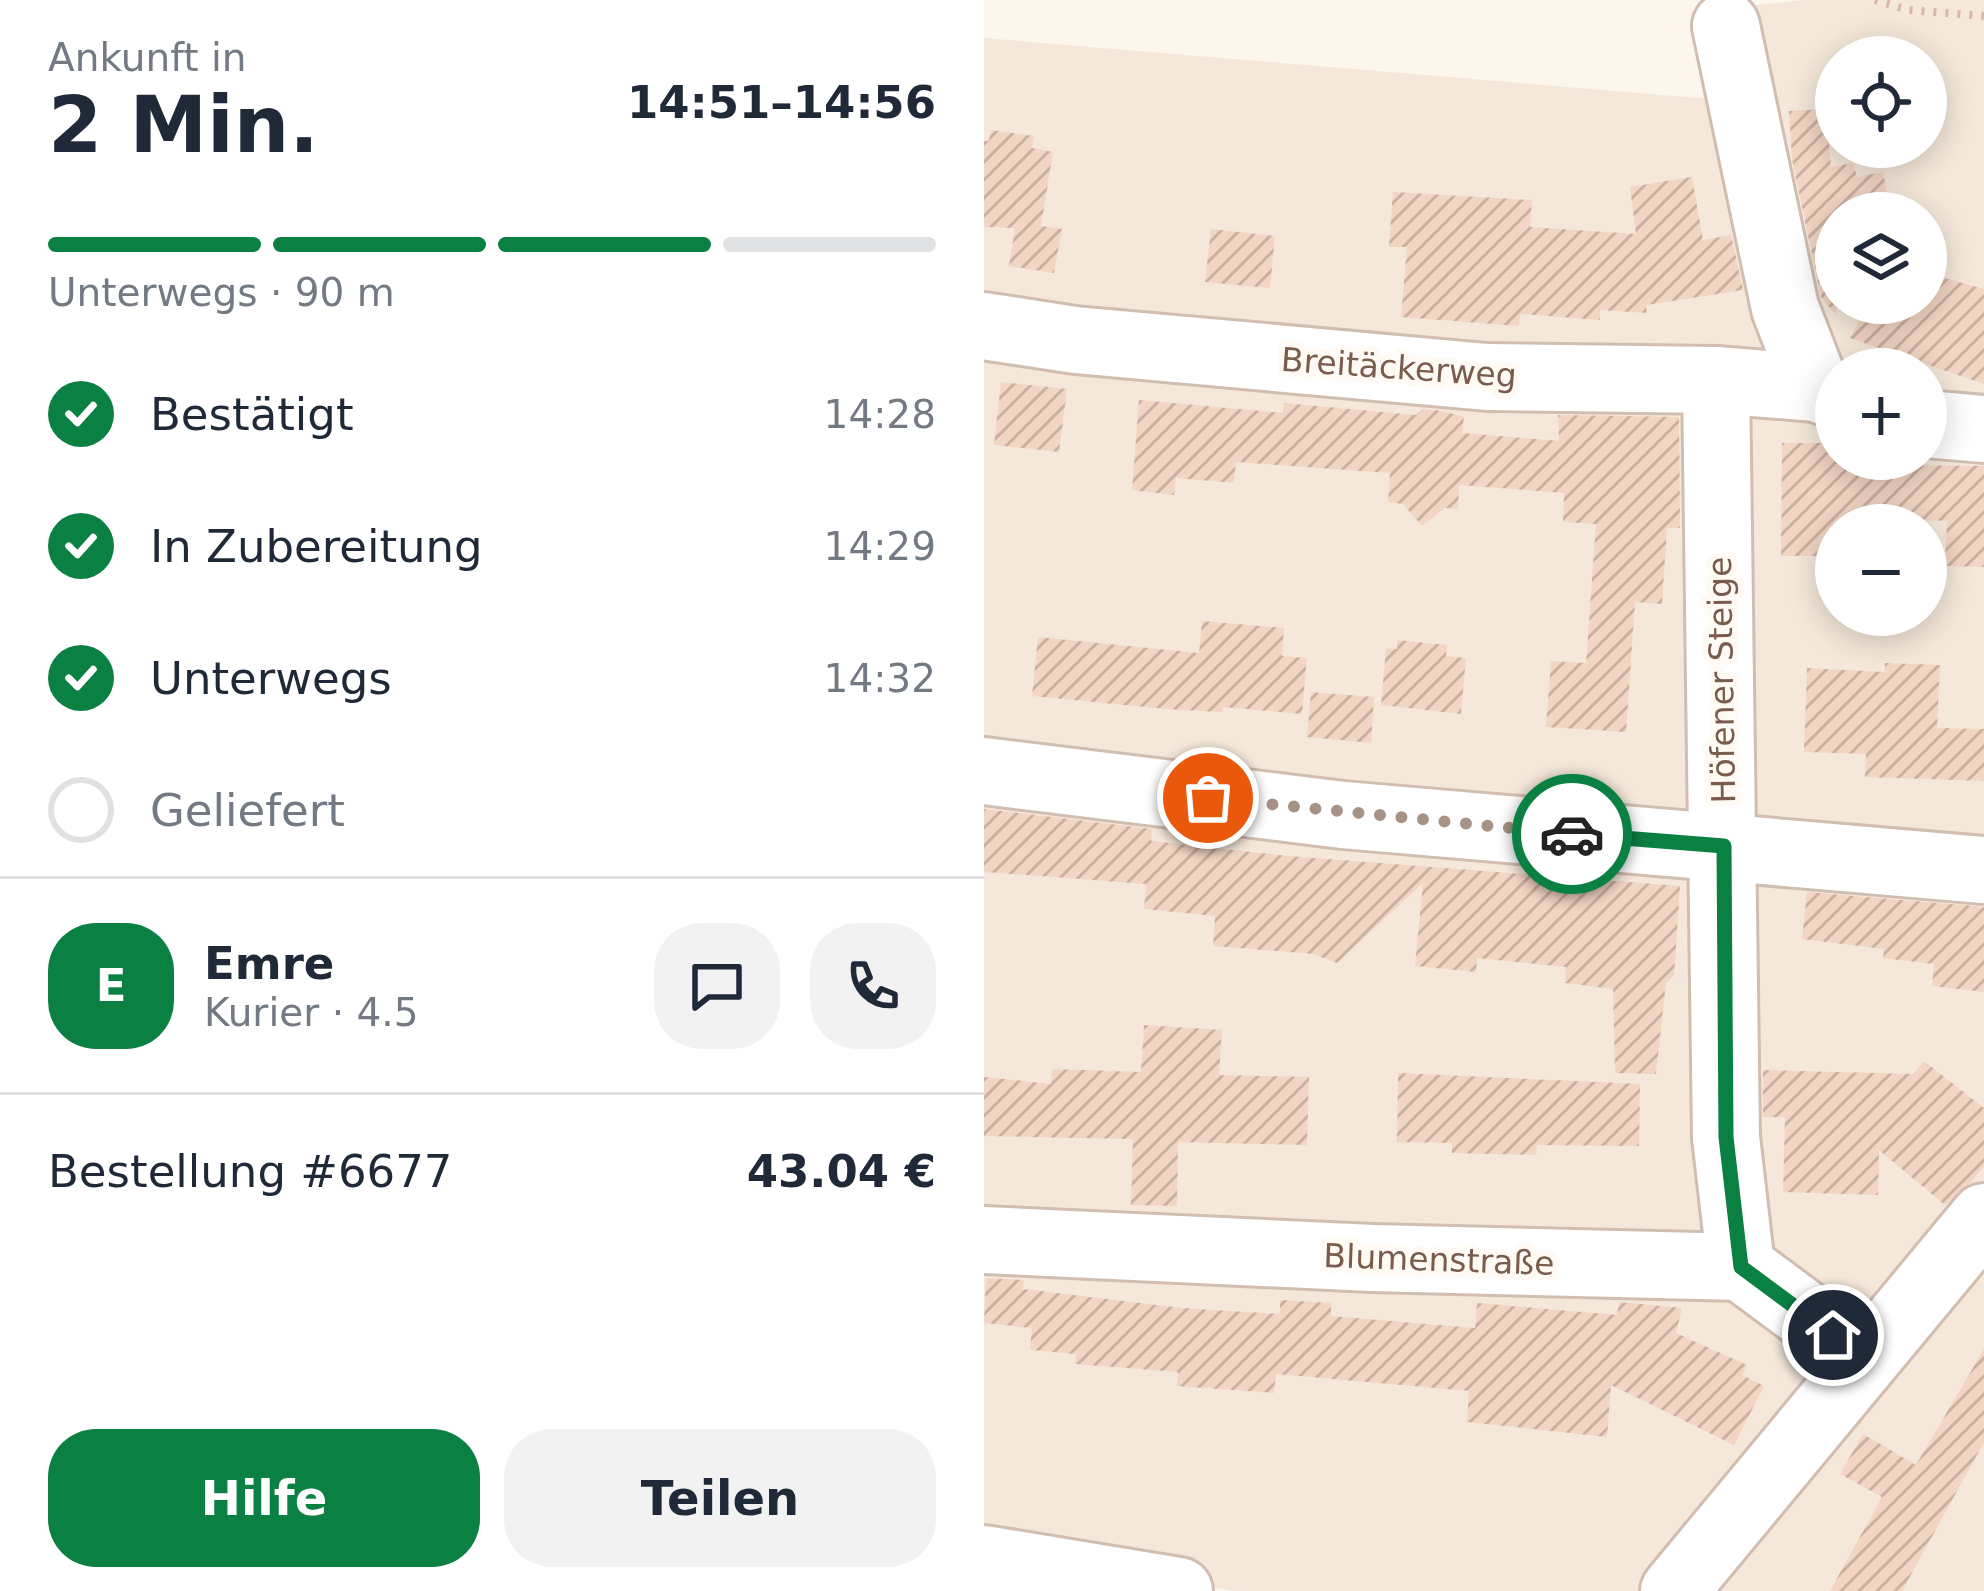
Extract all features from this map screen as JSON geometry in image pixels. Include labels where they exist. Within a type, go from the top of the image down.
[{"type":"street","points":[[1726,26],[1785,308],[1815,369]]},
{"type":"street","name":"Breitäckerweg","points":[[984,326],[1076,340],[1487,377],[1716,380],[1815,390]]},
{"type":"street","name":"Höfener Steige","points":[[1716,380],[1726,1137],[1741,1267]]},
{"type":"street","points":[[1947,426],[1984,429]]},
{"type":"street","points":[[984,771],[1343,815],[1984,870]]},
{"type":"street","points":[[1674,1591],[1984,1217]]},
{"type":"street","name":"Blumenstraße","points":[[984,1240],[1372,1258],[1741,1267]]},
{"type":"street","points":[[1741,1267],[1864,1358]]},
{"type":"street","points":[[984,1559],[1179,1591]]},
{"type":"path","points":[[1875,0],[1908,10],[1984,16]]},
{"type":"shaded area","points":[[1803,0],[1984,0],[1984,1591],[1235,1591],[984,1552],[984,38],[1709,99],[1746,6]]},
{"type":"building","points":[[1815,110],[1815,168],[1854,168],[1857,177],[1883,172],[1887,192],[1815,192],[1815,268],[1792,159],[1789,111]]},
{"type":"building","points":[[991,130],[1034,136],[1032,148],[1053,152],[1041,226],[1062,229],[1054,273],[1009,266],[1015,228],[984,227],[984,141],[989,141]]},
{"type":"building","points":[[1692,177],[1703,240],[1731,235],[1743,290],[1646,305],[1647,313],[1600,310],[1600,320],[1520,314],[1519,326],[1401,317],[1407,247],[1389,247],[1393,192],[1532,200],[1530,227],[1636,234],[1630,187]]},
{"type":"building","points":[[1211,229],[1275,236],[1270,288],[1205,282]]},
{"type":"building","points":[[1947,279],[1984,289],[1984,384],[1947,371],[1947,348],[1879,348],[1850,338],[1858,324],[1947,324]]},
{"type":"building","points":[[1001,382],[1067,389],[1059,452],[994,445]]},
{"type":"building","points":[[1139,400],[1283,413],[1284,403],[1416,415],[1423,409],[1464,417],[1462,433],[1559,441],[1558,415],[1679,417],[1680,528],[1667,528],[1662,604],[1635,602],[1626,732],[1546,727],[1551,661],[1586,663],[1596,524],[1563,522],[1564,493],[1459,485],[1458,509],[1445,508],[1422,526],[1403,504],[1388,502],[1390,473],[1236,462],[1234,483],[1176,478],[1174,495],[1132,490]]},
{"type":"building","points":[[1782,443],[1815,443],[1815,480],[1947,480],[1947,466],[1984,466],[1984,567],[1947,566],[1947,504],[1815,504],[1815,556],[1781,556]]},
{"type":"building","points":[[1202,621],[1284,628],[1282,656],[1307,658],[1302,714],[1223,707],[1222,712],[1166,709],[1032,696],[1038,637],[1199,653]]},
{"type":"building","points":[[1397,640],[1447,645],[1446,656],[1466,658],[1461,714],[1381,705],[1386,648],[1397,649]]},
{"type":"building","points":[[1885,663],[1940,665],[1937,728],[1984,729],[1984,781],[1865,777],[1866,754],[1804,752],[1807,668],[1885,672]]},
{"type":"building","points":[[1311,692],[1374,697],[1371,743],[1307,737]]},
{"type":"building","points":[[984,809],[1152,829],[1151,841],[1680,886],[1674,976],[1666,983],[1656,1074],[1615,1073],[1613,989],[1565,983],[1566,967],[1477,958],[1476,972],[1415,966],[1423,883],[1337,963],[1313,954],[1213,946],[1215,916],[1144,909],[1146,884],[984,872]]},
{"type":"building","points":[[1807,892],[1984,907],[1984,992],[1932,986],[1934,964],[1883,958],[1884,949],[1802,939]]},
{"type":"building","points":[[1144,1025],[1222,1030],[1219,1075],[1309,1077],[1307,1145],[1178,1142],[1177,1206],[1131,1205],[1133,1139],[984,1136],[984,1077],[1051,1084],[1052,1069],[1141,1072]]},
{"type":"building","points":[[1924,1061],[1984,1108],[1984,1166],[1971,1182],[1945,1205],[1879,1150],[1878,1195],[1783,1192],[1785,1117],[1763,1117],[1763,1070],[1913,1074]]},
{"type":"building","points":[[1398,1073],[1640,1084],[1639,1146],[1537,1145],[1536,1155],[1452,1153],[1452,1143],[1397,1142]]},
{"type":"building","points":[[986,1278],[1024,1280],[1023,1289],[1182,1308],[1280,1314],[1280,1300],[1331,1303],[1331,1316],[1475,1328],[1477,1303],[1617,1315],[1619,1302],[1682,1308],[1676,1333],[1747,1365],[1742,1375],[1764,1386],[1734,1445],[1611,1385],[1607,1437],[1467,1422],[1469,1391],[1276,1374],[1274,1393],[1177,1386],[1178,1372],[1075,1364],[1076,1354],[1030,1350],[1032,1328],[984,1323]]},
{"type":"building","points":[[1984,1349],[1984,1442],[1902,1591],[1830,1591],[1882,1497],[1840,1474],[1863,1434],[1916,1465]]},
{"type":"way so far","points":[[1208,798],[1343,815],[1572,834]]},
{"type":"route","points":[[1572,834],[1724,846],[1726,1137],[1741,1267],[1833,1335]]}]
